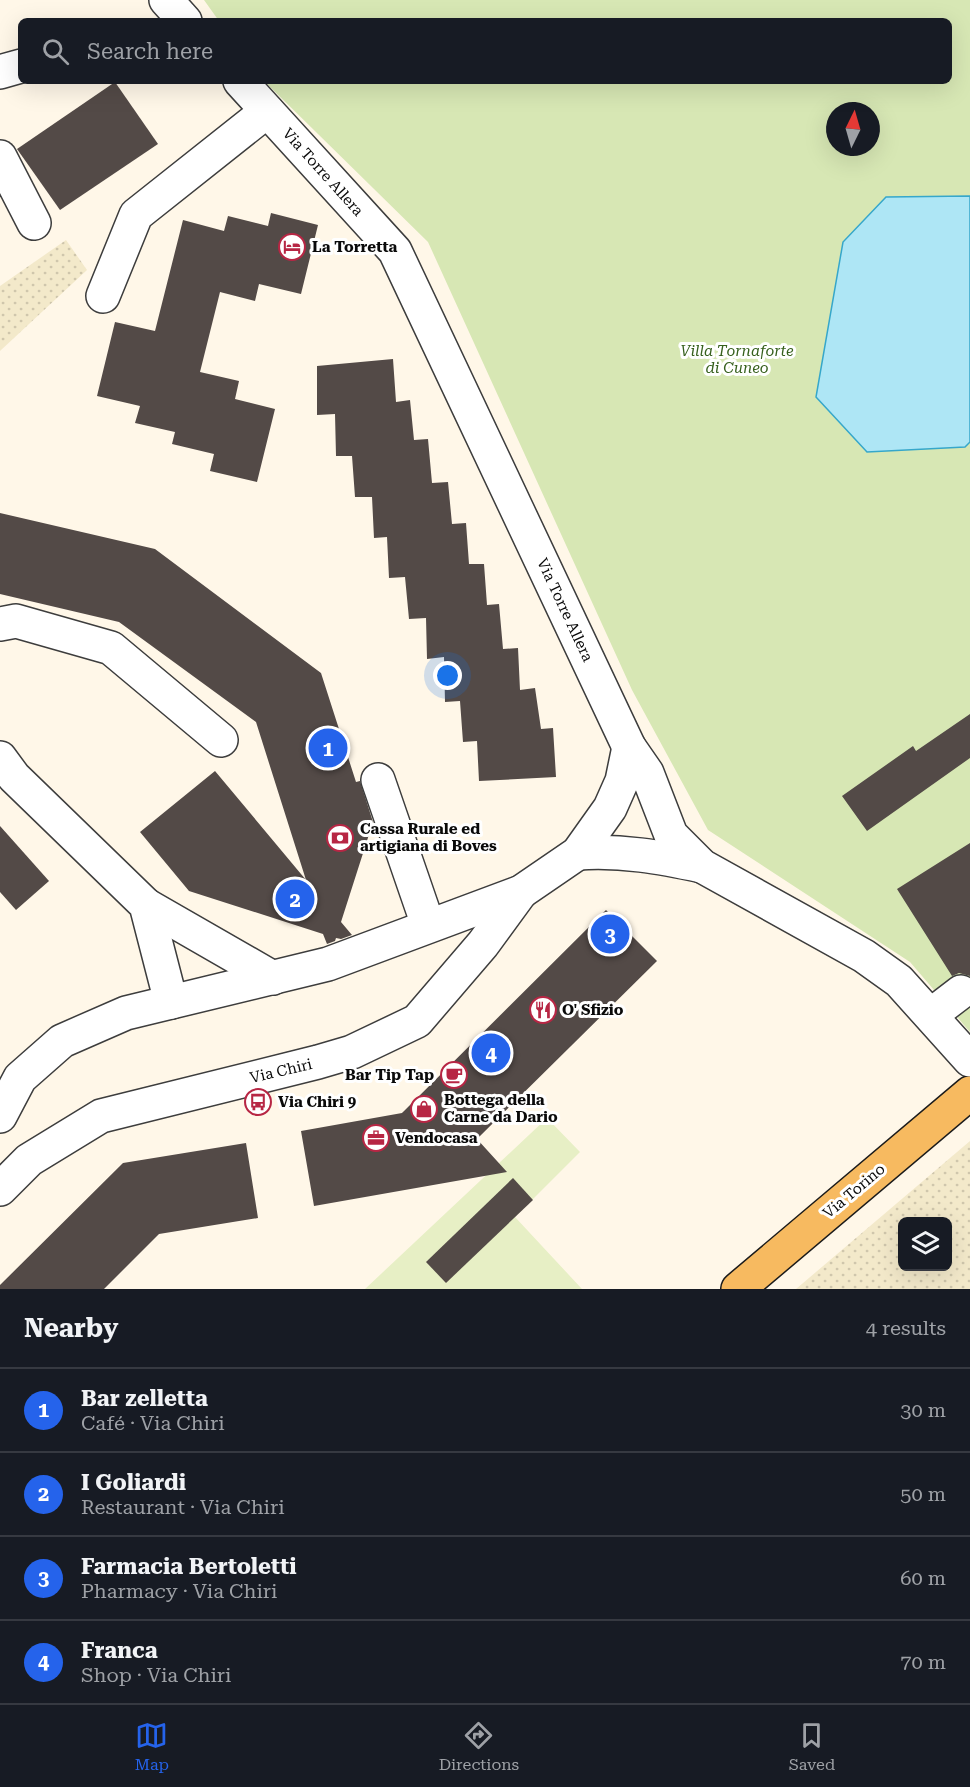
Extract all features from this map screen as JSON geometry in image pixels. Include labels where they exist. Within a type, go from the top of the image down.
[{"type":"main road","name":"Via Torino","points":[[738,1289],[970,1093]]},
{"type":"street","points":[[166,0],[182,18]]},
{"type":"street","points":[[0,72],[18,67]]},
{"type":"street","name":"Via Torre Allera","points":[[243,84],[395,251],[630,747],[646,772],[671,835],[702,866],[832,935],[899,981],[970,1060]]},
{"type":"street","points":[[103,296],[136,215],[267,111]]},
{"type":"street","points":[[0,157],[34,223]]},
{"type":"street","points":[[0,624],[16,621],[111,648],[221,740]]},
{"type":"street","name":"Via Chiri","points":[[0,1116],[20,1078],[62,1041],[126,1013],[328,964],[521,892],[578,853],[610,808],[622,781],[630,747]]},
{"type":"street","points":[[0,758],[14,777],[146,905],[273,978]]},
{"type":"street","points":[[378,780],[428,925]]},
{"type":"street","points":[[578,853],[606,851],[652,855],[702,866]]},
{"type":"street","name":"Via Chiri","points":[[0,1189],[29,1160],[100,1116],[352,1052],[417,1021],[483,944],[521,892]]},
{"type":"street","points":[[146,905],[171,1002]]},
{"type":"street","points":[[931,1015],[961,992]]},
{"type":"shaded area","points":[[66,240],[87,270],[0,351],[0,286]]},
{"type":"shaded area","points":[[970,1141],[970,1289],[796,1289]]},
{"type":"green space","name":"Villa Tornaforte di Cuneo","points":[[204,0],[970,0],[970,1032],[910,962],[708,830],[632,690],[428,242],[267,84],[952,84],[952,18],[217,18]]},
{"type":"green space","points":[[547,1118],[580,1152],[515,1217],[582,1289],[365,1289]]},
{"type":"water","points":[[970,196],[970,442],[965,447],[867,452],[816,397],[843,242],[886,197]]},
{"type":"building","points":[[112,84],[116,84],[158,144],[60,210],[17,149]]},
{"type":"building","points":[[271,213],[318,225],[301,294],[259,284],[255,301],[220,292],[200,372],[239,381],[235,399],[275,409],[257,482],[210,471],[214,454],[172,444],[175,432],[135,423],[140,406],[97,396],[115,322],[155,331],[183,220],[224,231],[228,216],[268,226]]},
{"type":"building","points":[[393,359],[396,402],[410,400],[414,440],[428,439],[432,483],[448,482],[452,524],[466,523],[469,564],[484,564],[487,605],[499,604],[503,649],[518,648],[520,690],[535,688],[541,729],[553,728],[556,777],[479,781],[477,741],[463,742],[460,701],[445,702],[444,657],[427,659],[426,618],[409,619],[405,577],[389,578],[387,537],[374,538],[372,497],[355,497],[352,456],[336,456],[335,414],[317,415],[317,366]]},
{"type":"building","points":[[0,513],[155,549],[321,673],[356,782],[360,781],[373,822],[341,922],[352,935],[341,939],[336,938],[335,941],[327,944],[323,934],[189,891],[140,832],[215,771],[306,880],[256,722],[119,622],[0,594]]},
{"type":"building","points":[[970,714],[970,758],[867,831],[842,796],[913,746],[916,751]]},
{"type":"building","points":[[0,826],[49,881],[16,910],[0,892]]},
{"type":"building","points":[[970,843],[970,976],[959,973],[952,976],[897,889]]},
{"type":"building","points":[[606,910],[657,961],[477,1139],[507,1172],[314,1206],[301,1131],[402,1113]]},
{"type":"building","points":[[246,1143],[258,1218],[159,1234],[104,1289],[0,1289],[0,1285],[123,1163]]},
{"type":"building","points":[[513,1178],[533,1200],[446,1283],[426,1262]]},
{"type":"place","name":"La Torretta","points":[[292,247]]},
{"type":"place","name":"Bar zelletta","points":[[328,748]]},
{"type":"place","name":"Cassa Rurale ed artigiana di Boves","points":[[340,838]]},
{"type":"place","name":"I Goliardi","points":[[295,899]]},
{"type":"place","name":"Farmacia Bertoletti","points":[[610,934]]},
{"type":"place","name":"O' Sfizio","points":[[543,1010]]},
{"type":"place","name":"Franca","points":[[491,1053]]},
{"type":"place","name":"Bar Tip Tap","points":[[454,1075]]},
{"type":"place","name":"Via Chiri 9","points":[[258,1102]]},
{"type":"place","name":"Bottega della Carne da Dario","points":[[424,1109]]},
{"type":"place","name":"Vendocasa","points":[[376,1138]]}]
